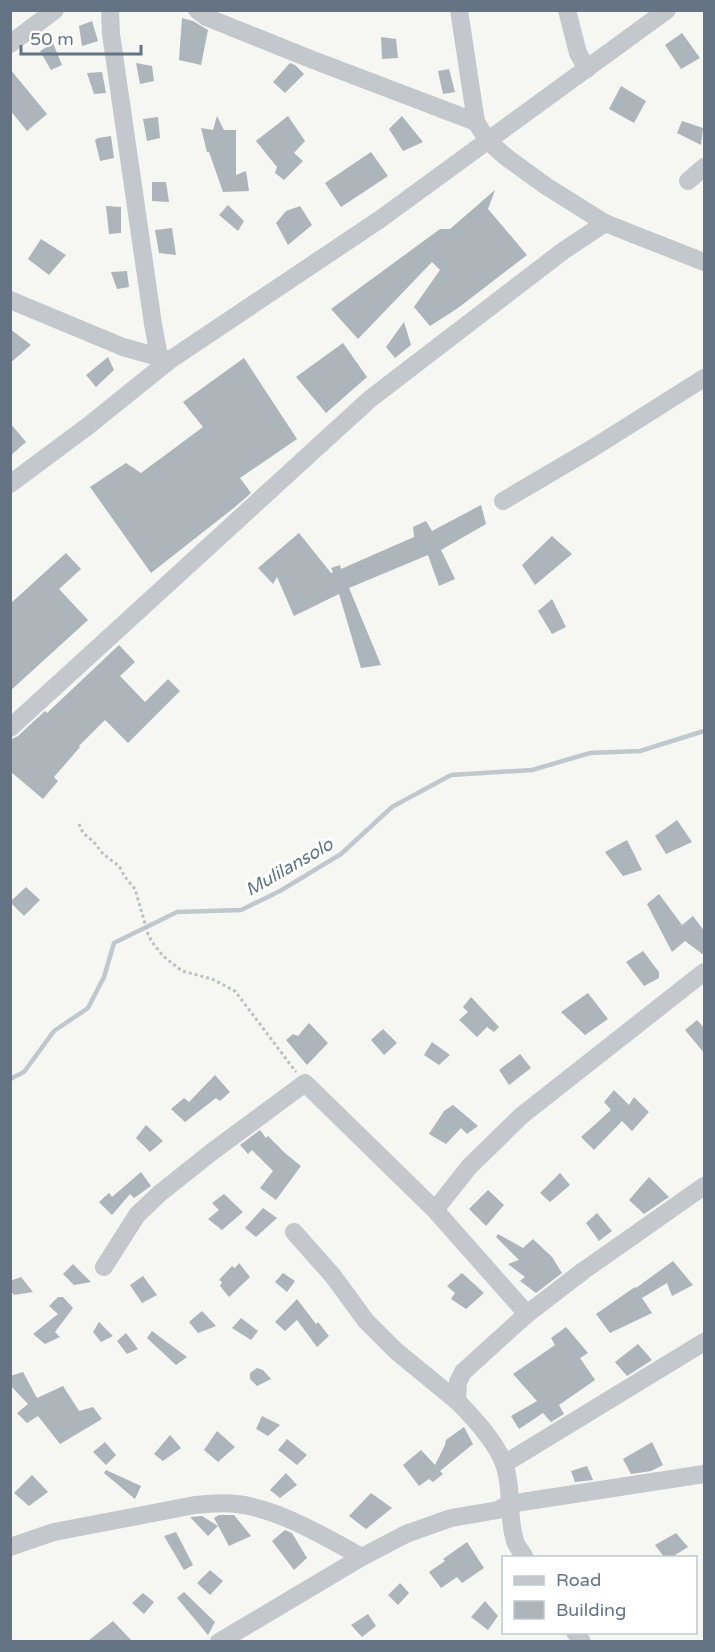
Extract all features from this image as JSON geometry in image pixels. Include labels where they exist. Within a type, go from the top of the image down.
[{"type":"street","points":[[10,44],[55,10]]},
{"type":"street","points":[[110,10],[111,34],[153,324],[165,359]]},
{"type":"street","points":[[197,10],[206,16],[308,58],[476,122]]},
{"type":"street","points":[[459,10],[476,122],[488,141],[546,186],[605,223],[705,262]]},
{"type":"street","points":[[567,10],[578,53],[587,69]]},
{"type":"street","points":[[10,484],[88,426],[165,359],[379,220],[667,10]]},
{"type":"street","points":[[688,180],[705,167]]},
{"type":"street","points":[[10,728],[370,399],[563,251],[605,223]]},
{"type":"street","points":[[10,300],[123,347],[165,359]]},
{"type":"street","points":[[503,501],[705,378]]},
{"type":"street","points":[[435,1210],[469,1167],[521,1116],[705,972]]},
{"type":"street","points":[[104,1267],[137,1215],[159,1194],[304,1083],[435,1210],[527,1314]]},
{"type":"street","points":[[456,1401],[458,1382],[463,1372],[527,1314],[583,1271],[705,1186]]},
{"type":"street","points":[[294,1232],[333,1276],[366,1321],[396,1351],[456,1401],[475,1420],[504,1464],[516,1542],[524,1556]]},
{"type":"street","points":[[504,1464],[705,1342]]},
{"type":"street","points":[[219,1641],[406,1534],[452,1518],[498,1510],[509,1504],[702,1480]]},
{"type":"street","points":[[10,1547],[54,1532],[195,1505],[217,1503],[252,1506],[291,1520],[363,1557]]},
{"type":"path","points":[[79,824],[83,833],[103,854],[119,866],[135,889],[148,934],[163,956],[182,971],[212,979],[235,991],[304,1083]]},
{"type":"building","points":[[182,18],[193,21],[208,30],[201,65],[179,60]]},
{"type":"building","points":[[92,21],[98,41],[82,46],[79,26]]},
{"type":"building","points":[[682,33],[700,58],[681,69],[665,45]]},
{"type":"building","points":[[381,37],[396,39],[398,58],[382,59]]},
{"type":"building","points":[[53,43],[62,65],[51,70],[40,51]]},
{"type":"building","points":[[136,63],[152,66],[154,81],[140,84]]},
{"type":"building","points":[[290,63],[304,74],[285,93],[273,82]]},
{"type":"building","points":[[10,69],[47,114],[27,131],[10,110]]},
{"type":"building","points":[[449,69],[455,92],[443,94],[438,71]]},
{"type":"building","points":[[102,72],[106,93],[94,94],[87,73]]},
{"type":"building","points":[[621,86],[646,101],[634,123],[609,109]]},
{"type":"building","points":[[217,116],[224,130],[236,130],[236,175],[246,171],[249,191],[223,192],[209,152],[207,152],[201,128],[213,130]]},
{"type":"building","points":[[288,116],[305,141],[294,153],[303,161],[284,180],[275,173],[277,167],[256,141]]},
{"type":"building","points":[[402,116],[423,142],[403,151],[389,129]]},
{"type":"building","points":[[158,117],[160,138],[147,141],[143,119]]},
{"type":"building","points":[[682,121],[703,128],[701,145],[677,133]]},
{"type":"building","points":[[111,136],[114,158],[100,161],[95,140]]},
{"type":"building","points":[[371,152],[388,176],[341,207],[325,183]]},
{"type":"building","points":[[152,182],[166,182],[169,202],[152,201]]},
{"type":"building","points":[[495,190],[488,209],[527,255],[458,308],[430,326],[414,307],[440,270],[432,262],[358,339],[331,309],[440,229],[450,229]]},
{"type":"building","points":[[228,205],[244,221],[238,231],[219,215]]},
{"type":"building","points":[[106,206],[121,207],[121,233],[109,234]]},
{"type":"building","points":[[300,206],[312,225],[288,245],[276,223],[286,211]]},
{"type":"building","points":[[172,228],[176,255],[159,253],[155,230]]},
{"type":"building","points":[[41,239],[66,255],[49,275],[28,259]]},
{"type":"building","points":[[127,271],[129,287],[117,289],[111,272]]},
{"type":"building","points":[[404,322],[411,345],[395,358],[386,347]]},
{"type":"building","points":[[10,329],[31,345],[10,363]]},
{"type":"building","points":[[343,343],[367,377],[326,413],[296,377]]},
{"type":"building","points":[[108,357],[114,370],[96,387],[86,375]]},
{"type":"building","points":[[244,358],[297,439],[240,478],[251,493],[151,573],[90,487],[126,463],[141,473],[203,427],[183,402]]},
{"type":"building","points":[[10,423],[26,442],[10,456]]},
{"type":"building","points":[[481,505],[486,524],[441,550],[455,579],[439,586],[428,555],[349,588],[381,665],[361,668],[339,594],[294,616],[277,577],[273,584],[258,568],[299,533],[331,573],[333,572],[331,568],[340,565],[341,569],[414,537],[413,527],[426,521],[432,531]]},
{"type":"building","points":[[552,536],[572,554],[535,585],[522,565]]},
{"type":"building","points":[[66,553],[81,569],[59,589],[88,620],[10,691],[10,604]]},
{"type":"building","points":[[552,599],[566,627],[552,634],[538,611]]},
{"type":"building","points":[[119,645],[135,662],[120,676],[145,702],[168,679],[180,691],[128,743],[105,720],[79,746],[54,777],[58,781],[43,799],[10,771],[10,740],[18,736],[45,711],[47,713]]},
{"type":"building","points":[[677,820],[692,842],[666,854],[655,836]]},
{"type":"building","points":[[627,840],[642,870],[623,876],[605,852]]},
{"type":"building","points":[[26,887],[40,900],[24,916],[10,902]]},
{"type":"building","points":[[659,894],[682,925],[693,916],[705,932],[705,956],[685,941],[672,952],[647,904]]},
{"type":"building","points":[[643,951],[659,972],[659,978],[644,986],[626,962]]},
{"type":"building","points":[[588,993],[608,1019],[585,1035],[561,1012]]},
{"type":"building","points":[[471,997],[499,1027],[494,1032],[487,1027],[477,1037],[459,1020],[468,1012],[463,1007]]},
{"type":"building","points":[[697,1020],[705,1029],[705,1054],[685,1030]]},
{"type":"building","points":[[309,1023],[328,1043],[307,1065],[286,1040],[293,1034],[298,1036]]},
{"type":"building","points":[[383,1029],[397,1043],[384,1055],[371,1040]]},
{"type":"building","points":[[432,1042],[450,1055],[439,1065],[424,1055]]},
{"type":"building","points":[[520,1054],[531,1068],[509,1085],[499,1070]]},
{"type":"building","points":[[215,1075],[230,1092],[220,1101],[216,1098],[185,1122],[171,1109],[184,1098],[189,1102]]},
{"type":"building","points":[[614,1090],[629,1105],[634,1097],[649,1112],[632,1131],[622,1121],[594,1150],[581,1137],[611,1110],[604,1102]]},
{"type":"building","points":[[453,1105],[478,1126],[467,1134],[461,1128],[446,1144],[429,1134],[444,1111]]},
{"type":"building","points":[[146,1125],[163,1141],[150,1152],[136,1138]]},
{"type":"building","points":[[260,1130],[266,1138],[268,1136],[301,1166],[276,1200],[260,1188],[273,1171],[252,1150],[248,1154],[240,1145]]},
{"type":"building","points":[[141,1172],[151,1186],[134,1198],[130,1194],[112,1215],[99,1202],[109,1193],[112,1197]]},
{"type":"building","points":[[560,1173],[570,1185],[550,1202],[540,1193]]},
{"type":"building","points":[[649,1177],[669,1197],[644,1214],[629,1200]]},
{"type":"building","points":[[488,1190],[504,1205],[486,1226],[469,1209]]},
{"type":"building","points":[[224,1194],[243,1212],[222,1230],[208,1219],[219,1210],[212,1203]]},
{"type":"building","points":[[263,1208],[277,1218],[256,1237],[245,1228]]},
{"type":"building","points":[[597,1213],[612,1231],[599,1241],[586,1223]]},
{"type":"building","points":[[498,1234],[523,1248],[533,1239],[552,1257],[562,1273],[536,1293],[520,1281],[525,1277],[508,1264],[519,1260],[496,1237]]},
{"type":"building","points":[[673,1261],[693,1285],[672,1296],[667,1283],[642,1298],[652,1313],[610,1333],[596,1314]]},
{"type":"building","points":[[239,1263],[250,1277],[229,1297],[220,1286],[222,1282],[219,1280],[232,1266],[235,1268]]},
{"type":"building","points":[[73,1264],[91,1282],[74,1285],[63,1274]]},
{"type":"building","points":[[283,1273],[295,1281],[287,1292],[275,1282]]},
{"type":"building","points":[[462,1273],[484,1293],[466,1309],[451,1299],[455,1293],[447,1286]]},
{"type":"building","points":[[143,1276],[157,1295],[142,1303],[130,1285]]},
{"type":"building","points":[[21,1277],[33,1292],[14,1295],[10,1290],[10,1281]]},
{"type":"building","points":[[58,1297],[63,1297],[73,1308],[55,1332],[60,1337],[45,1344],[33,1334],[58,1314],[49,1306]]},
{"type":"building","points":[[297,1299],[316,1324],[318,1322],[329,1336],[317,1347],[297,1320],[285,1331],[275,1322]]},
{"type":"building","points":[[202,1311],[216,1326],[198,1333],[189,1322]]},
{"type":"building","points":[[241,1318],[258,1331],[251,1340],[232,1328]]},
{"type":"building","points":[[99,1322],[113,1336],[101,1342],[93,1332]]},
{"type":"building","points":[[566,1327],[588,1353],[580,1358],[595,1380],[559,1405],[564,1414],[551,1422],[543,1413],[519,1429],[511,1416],[537,1401],[513,1374],[555,1345],[551,1338]]},
{"type":"building","points":[[152,1331],[187,1357],[176,1365],[147,1338]]},
{"type":"building","points":[[126,1333],[138,1349],[127,1354],[117,1341]]},
{"type":"building","points":[[638,1344],[652,1360],[627,1376],[615,1362]]},
{"type":"building","points":[[257,1368],[263,1370],[271,1379],[257,1386],[250,1379],[250,1373]]},
{"type":"building","points":[[23,1372],[37,1398],[63,1386],[79,1411],[93,1407],[102,1419],[60,1444],[38,1416],[27,1423],[17,1413],[28,1404],[10,1385],[10,1376]]},
{"type":"building","points":[[262,1416],[280,1425],[268,1436],[256,1429]]},
{"type":"building","points":[[464,1427],[473,1444],[440,1471],[443,1474],[433,1482],[429,1479],[419,1486],[403,1465],[421,1450],[435,1465],[446,1440]]},
{"type":"building","points":[[217,1431],[235,1447],[218,1462],[204,1450]]},
{"type":"building","points":[[170,1435],[181,1448],[163,1461],[154,1454]]},
{"type":"building","points":[[287,1439],[307,1455],[297,1465],[278,1450]]},
{"type":"building","points":[[105,1442],[116,1455],[106,1465],[93,1452]]},
{"type":"building","points":[[652,1442],[663,1465],[651,1471],[631,1474],[623,1459]]},
{"type":"building","points":[[587,1466],[593,1480],[575,1482],[571,1471]]},
{"type":"building","points":[[106,1470],[141,1486],[135,1499],[104,1473]]},
{"type":"building","points":[[286,1473],[297,1485],[280,1498],[270,1490]]},
{"type":"building","points":[[32,1475],[48,1492],[29,1506],[14,1493]]},
{"type":"building","points":[[371,1493],[392,1508],[366,1529],[349,1516]]},
{"type":"building","points":[[219,1515],[234,1515],[251,1536],[229,1546],[214,1518]]},
{"type":"building","points":[[202,1516],[218,1526],[208,1536],[190,1517]]},
{"type":"building","points":[[285,1530],[292,1533],[307,1558],[294,1570],[272,1541]]},
{"type":"building","points":[[176,1532],[193,1565],[184,1570],[164,1536]]},
{"type":"building","points":[[676,1533],[688,1547],[674,1556],[663,1556],[655,1545]]},
{"type":"building","points":[[467,1542],[484,1568],[462,1583],[457,1577],[441,1588],[429,1572]]},
{"type":"building","points":[[210,1570],[223,1581],[210,1595],[197,1583]]},
{"type":"building","points":[[400,1583],[409,1593],[398,1605],[388,1595]]},
{"type":"building","points":[[184,1592],[215,1622],[208,1635],[177,1598]]},
{"type":"building","points":[[143,1593],[154,1602],[144,1614],[132,1603]]},
{"type":"building","points":[[485,1601],[498,1616],[488,1630],[471,1617]]},
{"type":"building","points":[[368,1614],[376,1626],[362,1637],[351,1625]]},
{"type":"building","points":[[113,1621],[132,1641],[88,1641]]},
{"type":"waterway","name":"Mulilansolo","points":[[10,1079],[24,1072],[54,1031],[88,1008],[104,977],[114,943],[177,912],[241,910],[280,891],[341,854],[392,807],[451,775],[532,770],[590,753],[640,751],[704,731]]}]
